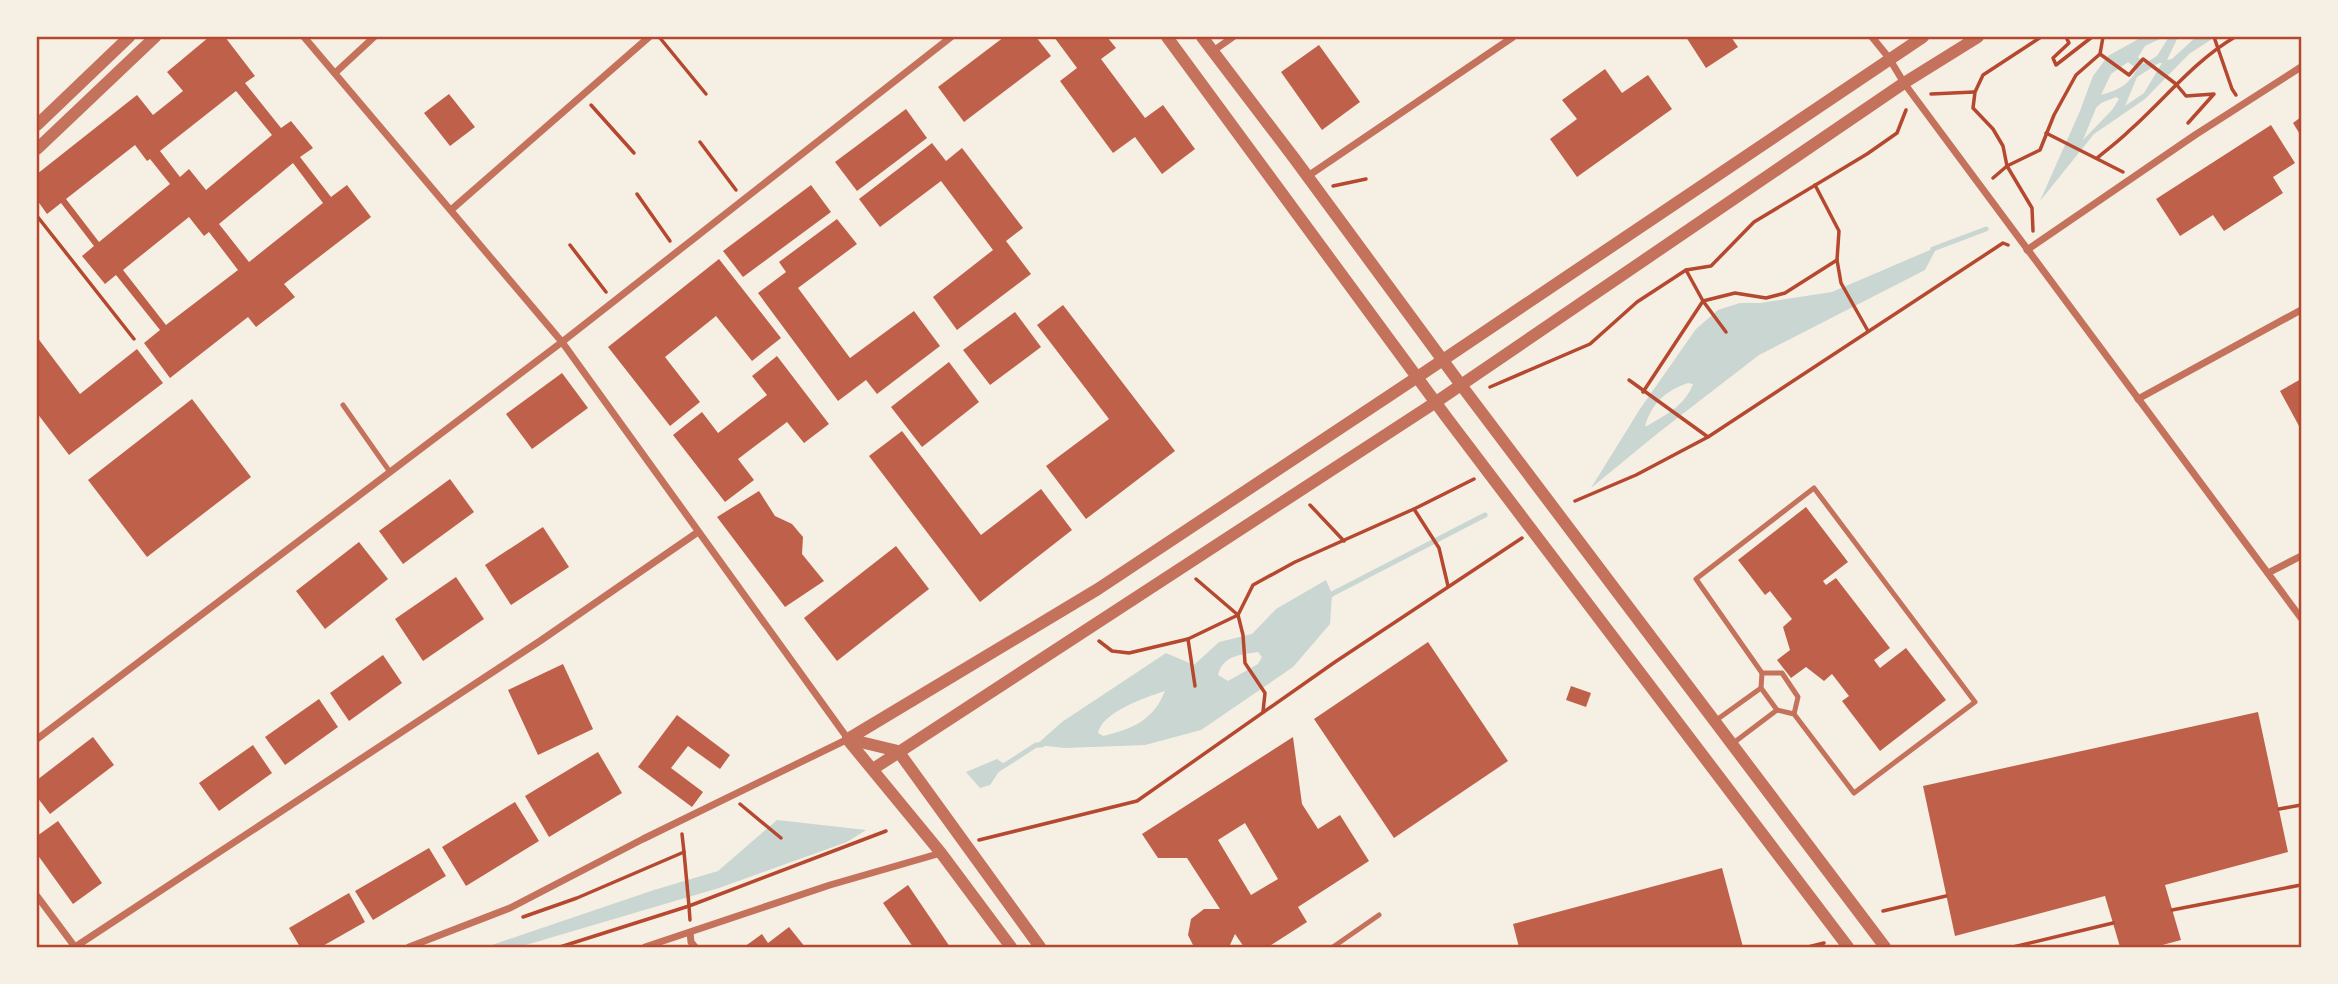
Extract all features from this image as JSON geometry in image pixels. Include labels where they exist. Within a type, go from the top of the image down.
[{"type":"street","points":[[37,125],[129,37]]},
{"type":"street","points":[[37,149],[155,37]]},
{"type":"street","points":[[304,37],[562,342],[848,739],[941,853],[1011,947]]},
{"type":"street","points":[[335,73],[374,37]]},
{"type":"street","points":[[451,211],[649,37]]},
{"type":"street","points":[[37,739],[562,342],[951,37]]},
{"type":"street","points":[[1167,37],[1436,402],[1848,947]]},
{"type":"street","points":[[1202,37],[1885,947]]},
{"type":"street","points":[[1213,51],[1233,37]]},
{"type":"street","points":[[1308,176],[1513,37]]},
{"type":"street","points":[[1872,37],[2301,618]]},
{"type":"street","points":[[409,947],[510,908],[848,739],[1098,589],[1923,37]]},
{"type":"street","points":[[873,769],[1436,402],[1904,83],[1978,37]]},
{"type":"street","points":[[2027,250],[2195,135],[2301,67]]},
{"type":"street","points":[[2138,398],[2301,310]]},
{"type":"street","points":[[37,896],[75,947],[540,641],[698,532]]},
{"type":"street","points":[[2268,573],[2301,556]]},
{"type":"street","points":[[848,739],[898,751],[1040,947]]},
{"type":"street","points":[[645,947],[830,886],[941,853]]},
{"type":"street","points":[[691,933],[691,942],[695,947]]},
{"type":"lane","points":[[343,405],[390,472]]},
{"type":"lane","points":[[1814,488],[1975,702],[1854,793],[1794,714],[1777,710],[1761,688],[1762,673],[1696,579],[1814,488]]},
{"type":"lane","points":[[1762,673],[1782,673],[1798,697],[1794,714]]},
{"type":"lane","points":[[1714,721],[1761,688]]},
{"type":"lane","points":[[1732,744],[1777,710]]},
{"type":"lane","points":[[1333,947],[1379,915]]},
{"type":"path","points":[[659,37],[706,94]]},
{"type":"path","points":[[1575,501],[1636,475],[1708,437],[2003,243],[2027,250],[2033,232],[2032,208],[2007,166],[2003,146],[1993,129],[1973,108],[1975,92],[1983,75],[2041,37]]},
{"type":"path","points":[[2066,37],[2069,43],[2053,58],[2056,65],[2092,37]]},
{"type":"path","points":[[1993,178],[2007,166],[2039,150],[2076,75],[2100,54],[2104,37]]},
{"type":"path","points":[[2214,37],[2232,89],[2244,105]]},
{"type":"path","points":[[2097,158],[2131,130],[2217,47],[2235,37]]},
{"type":"path","points":[[2100,54],[2129,75],[2143,59],[2176,84],[2186,96],[2214,94],[2186,125],[2195,135]]},
{"type":"path","points":[[1931,94],[1975,92]]},
{"type":"path","points":[[583,95],[634,153]]},
{"type":"path","points":[[1490,387],[1590,344],[1637,302],[1686,270],[1711,266],[1754,222],[1897,133],[1906,110]]},
{"type":"path","points":[[2046,133],[2134,178]]},
{"type":"path","points":[[700,142],[743,200]]},
{"type":"path","points":[[1333,186],[1366,179]]},
{"type":"path","points":[[1815,185],[1839,231],[1837,260],[1841,283],[1868,331]]},
{"type":"path","points":[[637,194],[677,252]]},
{"type":"path","points":[[37,216],[134,339]]},
{"type":"path","points":[[570,245],[614,302]]},
{"type":"path","points":[[1643,392],[1703,301],[1735,293],[1766,298],[1785,293],[1837,260]]},
{"type":"path","points":[[1686,270],[1703,301],[1726,332]]},
{"type":"path","points":[[1629,380],[1708,437]]},
{"type":"path","points":[[1099,641],[1112,651],[1129,653],[1188,639],[1238,615],[1253,585],[1295,562],[1476,478]]},
{"type":"path","points":[[1310,505],[1344,541]]},
{"type":"path","points":[[1414,509],[1439,548],[1448,586]]},
{"type":"path","points":[[963,844],[1137,801],[1522,537]]},
{"type":"path","points":[[1196,579],[1238,615],[1245,663],[1265,693],[1263,713]]},
{"type":"path","points":[[1188,639],[1195,686]]},
{"type":"path","points":[[730,797],[781,838]]},
{"type":"path","points":[[2279,809],[2301,805]]},
{"type":"path","points":[[680,821],[691,933]]},
{"type":"path","points":[[560,947],[689,906],[886,831]]},
{"type":"path","points":[[511,921],[577,898],[684,852]]},
{"type":"path","points":[[2172,909],[2301,885]]},
{"type":"path","points":[[1883,911],[1946,896]]},
{"type":"path","points":[[2013,947],[2113,923]]},
{"type":"path","points":[[1808,947],[1825,943]]},
{"type":"shaded area","points":[[2142,37],[2164,37],[2145,46],[2138,57],[2144,64],[2157,56],[2169,37],[2178,37],[2167,60],[2172,59],[2196,37],[2215,37],[2189,54],[2145,99],[2094,134],[2040,201],[2093,76],[2108,56]],"holes":[[[2128,62],[2137,69],[2130,80],[2101,95],[2111,74]],[[2162,63],[2144,93],[2125,106],[2137,77]],[[2116,97],[2119,99],[2083,140],[2096,108]]]},
{"type":"shaded area","points":[[1937,247],[1925,270],[1759,355],[1591,488],[1640,409],[1696,329],[1718,310],[1740,303],[1760,303],[1832,292]],"holes":[[[1693,384],[1680,404],[1645,426],[1660,399],[1680,386]]]},
{"type":"shaded area","points":[[1326,580],[1332,594],[1330,624],[1293,667],[1201,730],[1145,745],[1065,748],[1036,745],[1062,722],[1166,653],[1194,665],[1219,642],[1252,634],[1276,609]],"holes":[[[1258,652],[1262,657],[1258,664],[1228,681],[1218,675],[1220,668],[1228,660]],[[1165,691],[1148,717],[1123,730],[1103,736],[1098,733],[1101,725],[1116,712]]]},
{"type":"shaded area","points":[[997,759],[1004,764],[990,785],[980,788],[966,772]]},
{"type":"shaded area","points":[[777,820],[866,830],[847,842],[719,888],[519,947],[486,947],[718,871]]},
{"type":"building","points":[[209,37],[225,37],[255,76],[245,83],[281,128],[291,121],[313,148],[300,157],[331,197],[347,185],[371,217],[284,284],[295,297],[256,327],[248,317],[170,378],[144,343],[160,330],[116,275],[105,284],[82,256],[94,246],[61,203],[47,214],[37,200],[37,174],[137,95],[153,115],[183,91],[167,72]],"holes":[[[236,91],[272,135],[206,190],[189,169],[180,177],[160,151]],[[135,145],[170,184],[99,242],[66,199]],[[293,163],[323,203],[249,262],[219,224]],[[189,217],[204,236],[209,232],[238,270],[166,325],[123,270]]]},
{"type":"building","points":[[1004,37],[1036,37],[1051,56],[964,122],[938,87]]},
{"type":"building","points":[[1054,37],[1107,37],[1116,48],[1101,59],[1145,118],[1163,105],[1195,149],[1162,174],[1135,137],[1113,153],[1060,81],[1077,68]]},
{"type":"building","points":[[1686,37],[1731,37],[1738,47],[1706,68]]},
{"type":"building","points":[[1319,45],[1360,102],[1322,130],[1281,72]]},
{"type":"building","points":[[1605,69],[1622,93],[1648,75],[1672,109],[1577,177],[1550,139],[1577,119],[1562,100]]},
{"type":"building","points":[[449,94],[475,127],[450,146],[424,113]]},
{"type":"building","points":[[906,109],[927,138],[857,191],[835,162]]},
{"type":"building","points":[[2301,117],[2301,136],[2293,123]]},
{"type":"building","points":[[2271,125],[2295,163],[2273,177],[2283,193],[2224,231],[2213,215],[2180,236],[2156,199]]},
{"type":"building","points":[[932,143],[946,161],[962,148],[1023,228],[1006,241],[1031,274],[957,330],[933,297],[993,250],[941,181],[880,227],[859,199]]},
{"type":"building","points":[[811,185],[831,212],[743,277],[723,251]]},
{"type":"building","points":[[837,219],[857,244],[798,288],[850,358],[914,311],[940,346],[877,394],[866,380],[838,401],[758,293],[786,272],[779,262]]},
{"type":"building","points":[[719,259],[781,338],[752,361],[716,316],[665,357],[700,402],[670,426],[608,347]]},
{"type":"building","points":[[1063,305],[1175,451],[1086,519],[1046,466],[1109,419],[1037,325]]},
{"type":"building","points":[[1015,312],[1041,347],[990,385],[963,350]]},
{"type":"building","points":[[37,337],[80,394],[137,349],[163,383],[69,455],[37,413]]},
{"type":"building","points":[[777,356],[829,424],[804,443],[787,422],[738,459],[754,480],[725,502],[673,435],[702,412],[718,433],[767,395],[752,376]]},
{"type":"building","points":[[949,362],[979,402],[922,447],[891,407]]},
{"type":"building","points":[[562,373],[588,408],[532,449],[506,414]]},
{"type":"building","points":[[2301,379],[2301,425],[2299,426],[2280,391]]},
{"type":"building","points":[[192,399],[251,477],[147,557],[88,480]]},
{"type":"building","points":[[902,431],[981,535],[1041,489],[1072,530],[980,602],[869,456]]},
{"type":"building","points":[[450,479],[474,512],[403,564],[379,531]]},
{"type":"building","points":[[759,491],[775,516],[792,524],[803,537],[802,554],[824,581],[785,607],[717,517]]},
{"type":"building","points":[[1806,507],[1848,562],[1823,581],[1826,585],[1836,578],[1890,648],[1874,660],[1880,668],[1906,648],[1946,700],[1880,751],[1842,701],[1849,696],[1832,674],[1824,681],[1806,667],[1791,678],[1777,660],[1790,650],[1783,627],[1792,619],[1770,591],[1765,595],[1738,560]]},
{"type":"building","points":[[543,527],[569,567],[511,605],[485,565]]},
{"type":"building","points":[[359,542],[388,579],[325,629],[296,591]]},
{"type":"building","points":[[896,546],[929,589],[837,661],[804,618]]},
{"type":"building","points":[[456,577],[484,619],[423,661],[395,619]]},
{"type":"building","points":[[1428,642],[1508,761],[1394,838],[1314,719]]},
{"type":"building","points":[[383,655],[402,683],[349,721],[330,693]]},
{"type":"building","points":[[563,664],[593,729],[538,755],[508,690]]},
{"type":"building","points":[[1571,686],[1591,693],[1586,707],[1566,700]]},
{"type":"building","points":[[319,699],[338,727],[285,765],[265,737]]},
{"type":"building","points":[[2258,712],[2288,852],[2165,885],[2181,940],[2155,947],[2120,947],[2105,896],[1955,936],[1923,786]]},
{"type":"building","points":[[677,715],[730,755],[720,769],[688,746],[671,768],[703,792],[692,807],[638,767]]},
{"type":"building","points":[[93,737],[114,765],[50,814],[37,797],[37,780]]},
{"type":"building","points":[[1293,737],[1302,804],[1318,829],[1340,815],[1369,861],[1298,907],[1307,922],[1268,947],[1244,947],[1235,934],[1229,947],[1194,947],[1188,935],[1191,919],[1204,909],[1220,909],[1187,858],[1158,858],[1142,834]],"holes":[[[1245,823],[1278,879],[1251,895],[1218,840]]]},
{"type":"building","points":[[253,745],[272,773],[219,811],[199,783]]},
{"type":"building","points":[[598,752],[622,793],[549,837],[525,796]]},
{"type":"building","points":[[515,802],[539,841],[466,886],[442,847]]},
{"type":"building","points":[[58,821],[102,883],[73,904],[37,854],[37,836]]},
{"type":"building","points":[[429,848],[446,876],[373,920],[355,891]]},
{"type":"building","points":[[1722,868],[1743,947],[1519,947],[1513,924]]},
{"type":"building","points":[[908,885],[950,947],[913,947],[883,903]]},
{"type":"building","points":[[349,893],[365,922],[321,947],[300,947],[289,928]]},
{"type":"building","points":[[789,927],[805,947],[744,947],[762,934],[768,943]]},
{"type":"waterway","points":[[1933,249],[1986,229]]},
{"type":"waterway","points":[[1327,599],[1485,515]]},
{"type":"waterway","points":[[999,769],[1036,745],[1042,745]]}]
